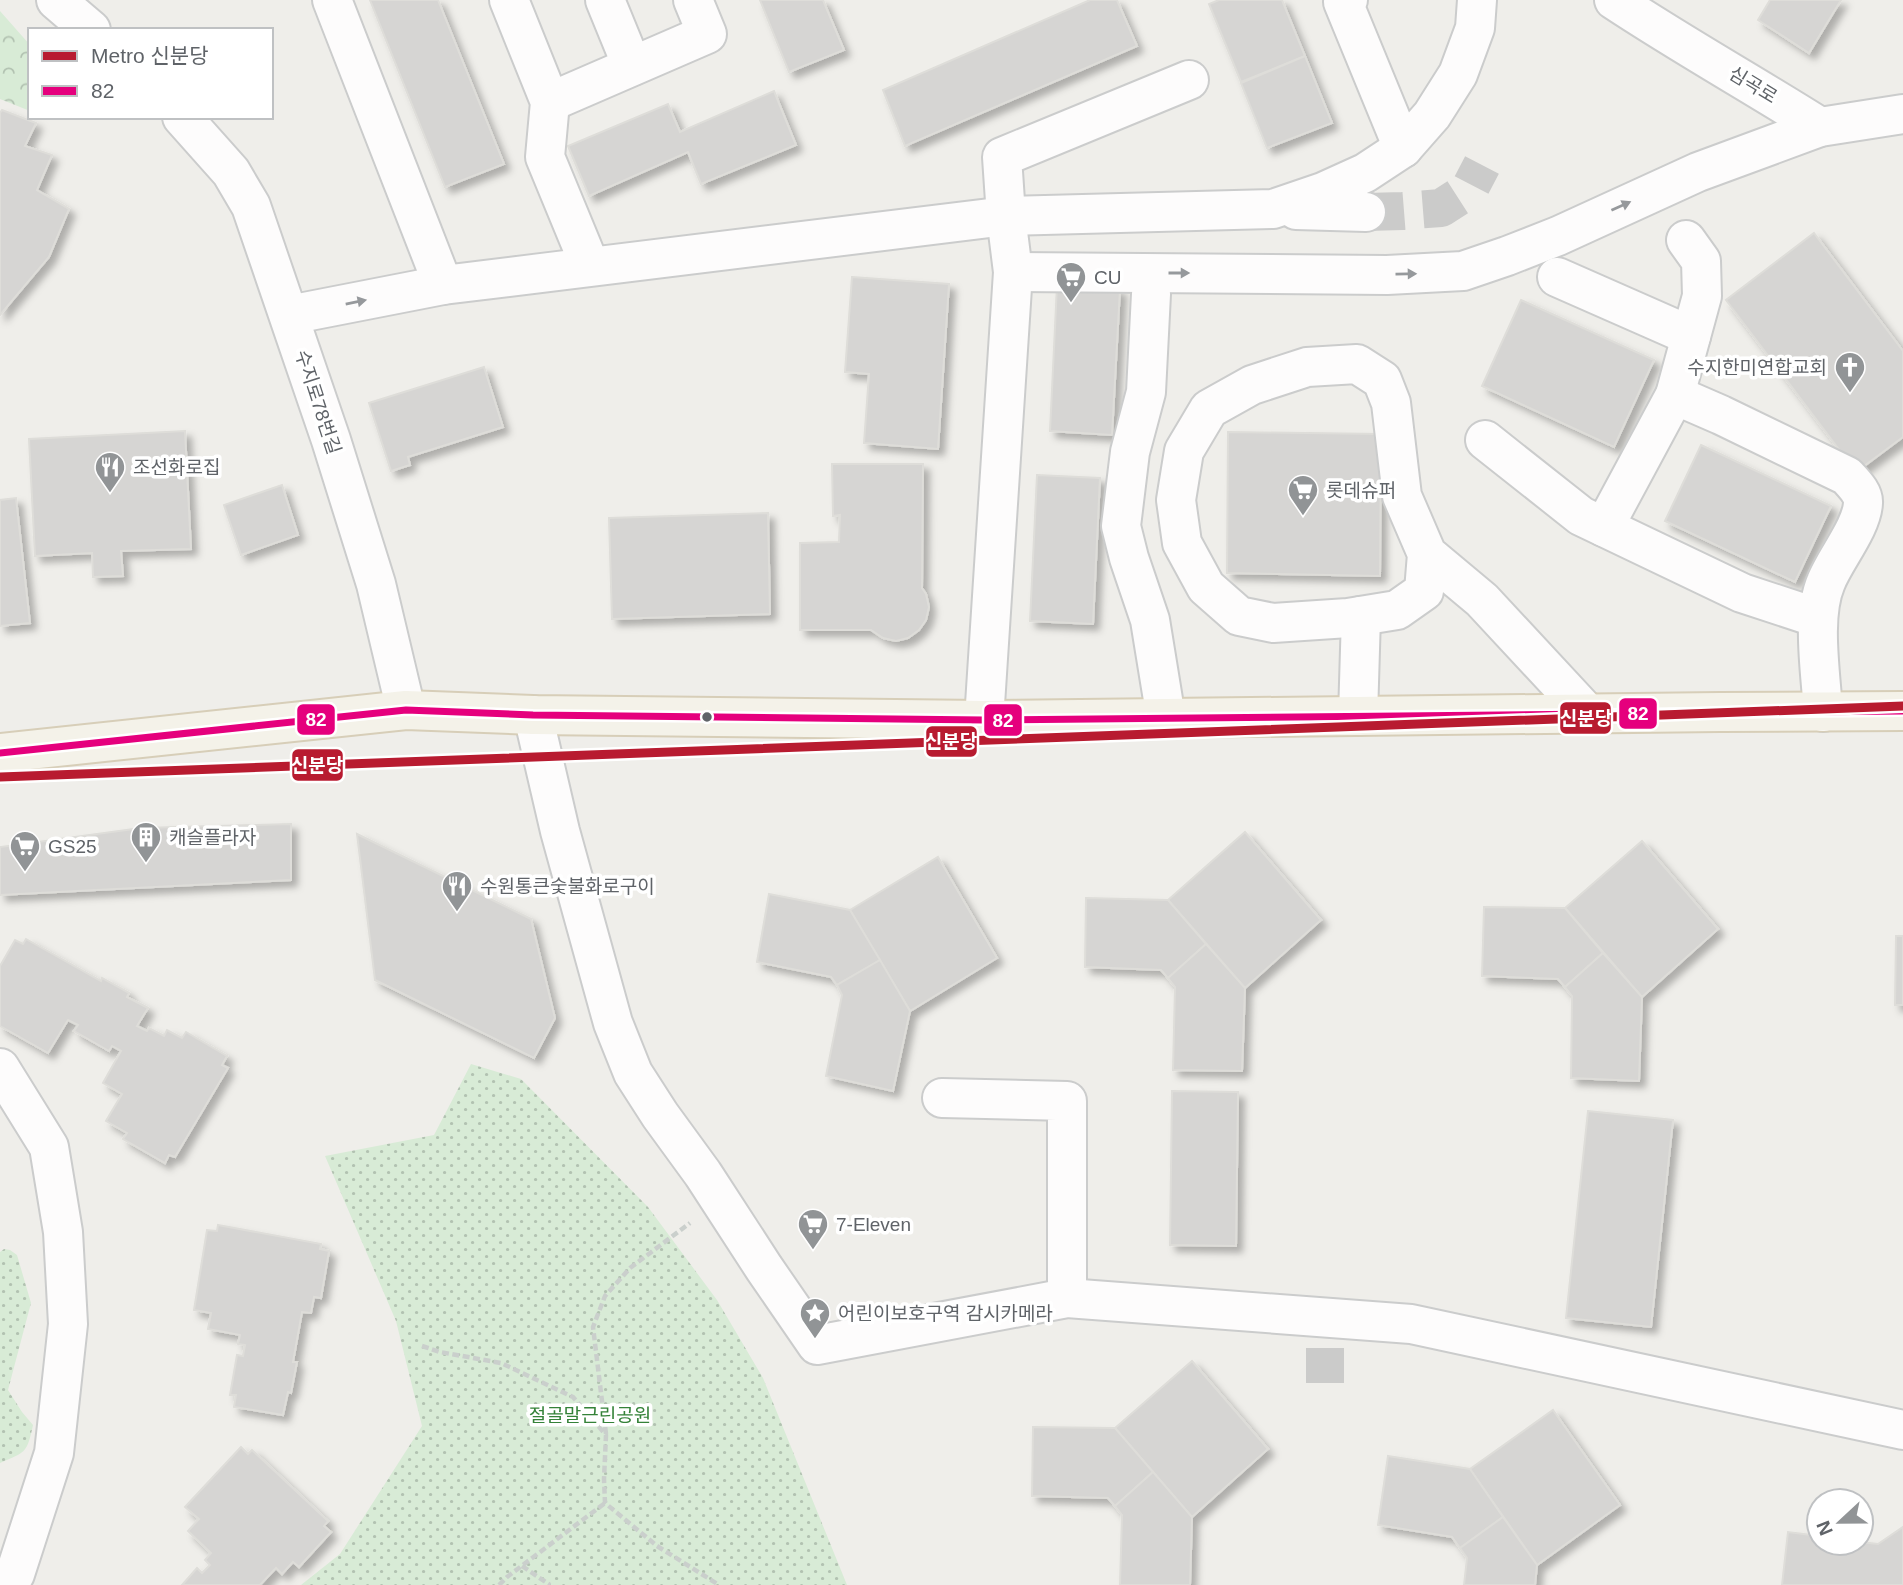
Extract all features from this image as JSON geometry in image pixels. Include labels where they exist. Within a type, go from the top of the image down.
[{"type":"main road","points":[[0,753],[406,710],[533,715],[984,720],[1903,712]]},
{"type":"street","points":[[56,0],[88,28]]},
{"type":"street","points":[[332,0],[443,285]]},
{"type":"street","points":[[509,0],[550,102],[545,157],[590,266]]},
{"type":"street","points":[[605,0],[632,66]]},
{"type":"street","points":[[550,102],[706,34],[693,0]]},
{"type":"street","points":[[1348,0],[1343,2],[1402,148]]},
{"type":"street","points":[[1273,209],[1323,192],[1365,173],[1402,148],[1432,115],[1458,74],[1475,28],[1477,0]]},
{"type":"street","name":"심곡로","points":[[1615,0],[1669,36],[1820,127]]},
{"type":"street","points":[[984,720],[1013,272],[1002,157],[1189,80]]},
{"type":"street","points":[[1013,272],[1387,275],[1463,271],[1558,236],[1698,172],[1820,127],[1903,114]]},
{"type":"street","name":"수지로78번길","points":[[184,119],[230,172],[251,206],[331,440],[376,584],[406,710]]},
{"type":"street","points":[[289,315],[443,285],[1006,216],[1273,209],[1366,212]]},
{"type":"street","points":[[1604,527],[1675,395],[1702,296],[1701,261],[1686,240]]},
{"type":"street","points":[[1557,277],[1691,336]]},
{"type":"street","points":[[1151,294],[1146,393],[1130,452],[1121,526],[1150,620],[1166,718]]},
{"type":"street","points":[[1427,554],[1424,591],[1397,610],[1361,616],[1273,623],[1239,616],[1206,587],[1182,543],[1176,500],[1184,451],[1209,409],[1252,385],[1307,367],[1357,364],[1382,380],[1391,403],[1402,496],[1427,554],[1482,600],[1587,713]]},
{"type":"street","points":[[1675,395],[1847,476],[1860,491],[1863,502],[1857,523],[1825,583],[1818,618],[1823,712]]},
{"type":"street","points":[[1485,440],[1581,516],[1742,593],[1818,618]]},
{"type":"street","points":[[1358,716],[1361,616]]},
{"type":"street","points":[[533,715],[560,831],[613,1023],[633,1073],[817,1345],[1067,1298],[1327,1333],[1411,1324],[1903,1430]]},
{"type":"street","points":[[0,1068],[49,1147],[63,1232],[68,1324],[54,1453],[15,1574],[8,1585]]},
{"type":"street","points":[[942,1098],[1067,1101],[1067,1298]]},
{"type":"path","points":[[719,1585],[657,1546],[605,1503],[606,1435],[593,1326],[605,1296],[630,1268],[720,1200]]},
{"type":"path","points":[[422,1346],[501,1363],[573,1397],[606,1435]]},
{"type":"path","points":[[499,1585],[605,1503]]},
{"type":"path","points":[[522,1566],[550,1585]]},
{"type":"green space","points":[[0,11],[28,43],[28,110],[0,99]]},
{"type":"green space","name":"절골말근린공원","points":[[471,1064],[521,1079],[648,1207],[717,1300],[763,1378],[847,1585],[301,1585],[340,1554],[422,1426],[396,1321],[325,1156],[434,1135]]},
{"type":"green space","points":[[4,1249],[17,1255],[31,1303],[8,1390],[33,1425],[24,1450],[0,1463],[0,1252]]},
{"type":"building","points":[[370,0],[438,0],[504,164],[445,187]]},
{"type":"building","points":[[760,0],[823,0],[844,50],[789,72]]},
{"type":"building","points":[[1090,0],[1117,0],[1137,46],[905,146],[883,90]]},
{"type":"building","points":[[1219,0],[1282,0],[1305,56],[1241,82],[1209,4]]},
{"type":"building","points":[[1770,0],[1841,0],[1809,53],[1758,20]]},
{"type":"building","points":[[1305,56],[1332,123],[1267,148],[1241,83]]},
{"type":"building","points":[[774,91],[796,145],[701,184],[688,152],[589,196],[568,146],[668,104],[680,132]]},
{"type":"building","points":[[2,110],[36,123],[25,146],[52,155],[37,190],[69,209],[49,257],[0,315],[0,113]]},
{"type":"building","name":"수지한미연합교회","points":[[1814,233],[1903,351],[1903,437],[1856,472],[1726,300]]},
{"type":"building","points":[[852,277],[949,284],[938,449],[864,443],[869,374],[845,372]]},
{"type":"building","points":[[1057,285],[1120,289],[1112,435],[1050,431]]},
{"type":"building","points":[[1521,300],[1654,360],[1614,447],[1482,386]]},
{"type":"building","points":[[484,367],[503,427],[408,457],[410,465],[391,471],[369,403]]},
{"type":"building","name":"조선화로집","points":[[185,431],[191,549],[121,551],[123,576],[93,577],[92,553],[35,556],[29,439]]},
{"type":"building","points":[[1228,432],[1381,434],[1380,576],[1227,573]]},
{"type":"building","points":[[1701,445],[1831,506],[1795,582],[1665,521]]},
{"type":"building","points":[[832,464],[923,464],[922,588],[929,607],[926,620],[919,630],[908,638],[896,641],[883,638],[871,630],[800,630],[800,543],[839,542],[840,515],[833,516]]},
{"type":"building","points":[[1037,475],[1100,478],[1093,624],[1030,621]]},
{"type":"building","points":[[282,485],[298,535],[241,555],[224,505]]},
{"type":"building","points":[[16,498],[30,623],[0,626],[0,500]]},
{"type":"building","points":[[768,513],[770,614],[612,619],[609,518]]},
{"type":"building","name":"캐슬플라자","points":[[291,824],[291,880],[0,895],[0,847],[141,828]]},
{"type":"building","points":[[1245,832],[1321,920],[1245,988],[1168,900]]},
{"type":"building","points":[[357,834],[531,919],[555,1018],[534,1058],[375,980]]},
{"type":"building","points":[[1642,841],[1718,929],[1642,997],[1565,908]]},
{"type":"building","points":[[938,857],[997,958],[910,1011],[850,910]]},
{"type":"building","points":[[769,894],[850,910],[880,960],[837,985],[831,977],[757,962]]},
{"type":"building","points":[[1086,898],[1168,900],[1206,944],[1168,978],[1161,970],[1085,967]]},
{"type":"building","points":[[1484,907],[1565,908],[1603,953],[1565,987],[1558,979],[1482,976]]},
{"type":"building","points":[[1896,936],[1903,936],[1903,1005],[1895,1005]]},
{"type":"building","points":[[26,939],[101,981],[102,978],[129,993],[127,997],[148,1008],[137,1026],[147,1031],[149,1028],[164,1036],[167,1030],[182,1038],[186,1032],[227,1056],[222,1065],[228,1068],[175,1157],[169,1155],[165,1163],[123,1139],[127,1133],[106,1121],[122,1094],[103,1083],[121,1051],[112,1046],[109,1051],[74,1031],[78,1025],[68,1020],[48,1053],[0,1026],[0,966],[15,940],[23,944]]},
{"type":"building","points":[[1206,944],[1245,988],[1242,1071],[1173,1070],[1175,987],[1168,978]]},
{"type":"building","points":[[1603,953],[1642,997],[1639,1081],[1571,1078],[1572,996],[1565,987]]},
{"type":"building","points":[[880,960],[910,1011],[893,1091],[826,1076],[842,995],[837,985]]},
{"type":"building","points":[[1172,1091],[1238,1092],[1236,1246],[1170,1245]]},
{"type":"building","points":[[1588,1111],[1673,1120],[1651,1327],[1566,1318]]},
{"type":"building","points":[[218,1225],[321,1244],[320,1249],[329,1251],[321,1298],[314,1297],[311,1313],[302,1312],[293,1362],[297,1362],[291,1393],[288,1392],[283,1415],[234,1407],[236,1395],[230,1395],[237,1355],[243,1356],[245,1345],[238,1344],[240,1335],[208,1329],[211,1313],[194,1310],[207,1230],[217,1231]]},
{"type":"building","points":[[1192,1361],[1268,1449],[1192,1517],[1115,1428]]},
{"type":"building","points":[[1553,1410],[1620,1505],[1537,1565],[1470,1469]]},
{"type":"building","points":[[1033,1427],[1115,1428],[1153,1472],[1115,1506],[1108,1498],[1032,1496]]},
{"type":"building","points":[[241,1447],[248,1454],[252,1450],[328,1521],[324,1526],[331,1532],[299,1567],[293,1562],[282,1574],[276,1568],[260,1585],[182,1585],[197,1568],[202,1573],[210,1565],[205,1560],[211,1553],[188,1531],[199,1519],[185,1507]]},
{"type":"building","points":[[1388,1456],[1470,1469],[1503,1517],[1460,1548],[1452,1537],[1378,1525]]},
{"type":"building","points":[[1153,1472],[1192,1517],[1190,1585],[1120,1585],[1122,1515],[1115,1506]]},
{"type":"building","points":[[1503,1517],[1537,1565],[1535,1585],[1464,1585],[1467,1558],[1460,1548]]},
{"type":"building","points":[[1903,1527],[1903,1585],[1782,1585],[1788,1532],[1805,1534],[1805,1557],[1875,1557],[1875,1544]]},
{"type":"tunnel","points":[[1366,212],[1441,208],[1469,190],[1482,165]]},
{"type":"tunnel","points":[[1325,1348],[1325,1383]]},
{"type":"metro line","name":"신분당","points":[[0,777],[1903,706]]},
{"type":"transit line","name":"82","points":[[0,753],[406,710],[533,715],[984,720],[1903,711]]},
{"type":"place","name":"CU","points":[[1071,304]]},
{"type":"place","name":"수지한미연합교회","points":[[1850,394]]},
{"type":"place","name":"조선화로집","points":[[110,494]]},
{"type":"place","name":"롯데슈퍼","points":[[1303,517]]},
{"type":"place","name":"캐슬플라자","points":[[146,864]]},
{"type":"place","name":"GS25","points":[[25,873]]},
{"type":"place","name":"수원통큰숯불화로구이","points":[[457,913]]},
{"type":"place","name":"7-Eleven","points":[[813,1251]]},
{"type":"place","name":"어린이보호구역 감시카메라","points":[[815,1340]]}]
